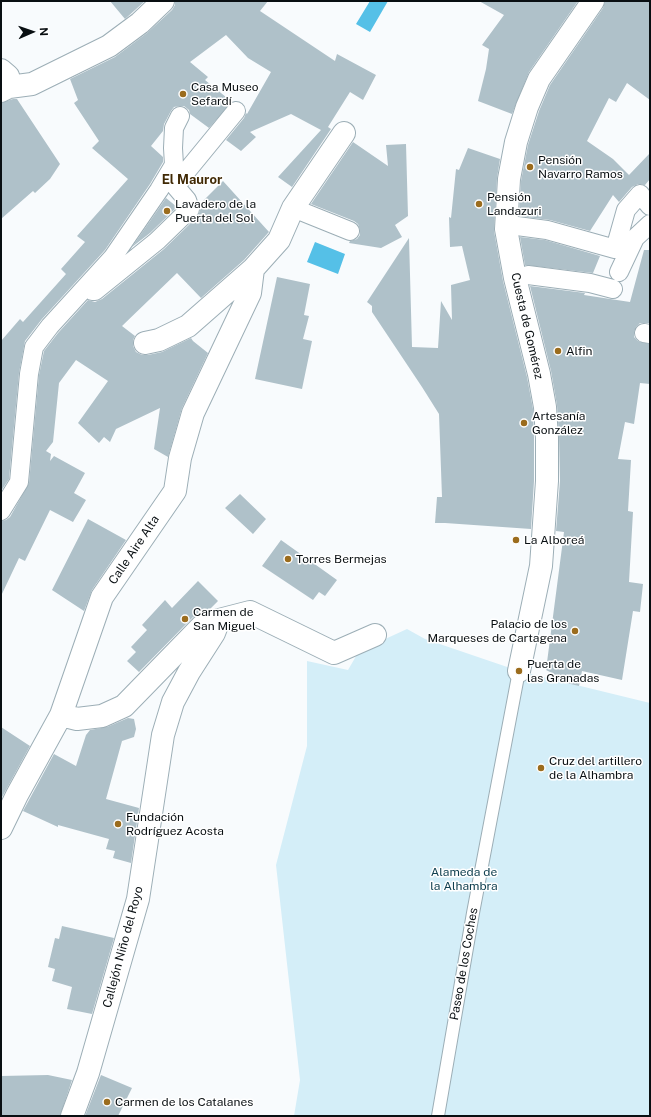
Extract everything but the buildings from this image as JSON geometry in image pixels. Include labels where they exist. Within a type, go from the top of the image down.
[{"type":"street","points":[[4,82],[32,84],[109,46],[140,23],[163,1]]},
{"type":"street","name":"Cuesta de Gomérez","points":[[519,671],[541,566],[547,481],[547,438],[545,407],[539,374],[515,278],[506,229],[509,178],[516,142],[527,107],[539,79],[593,1]]},
{"type":"street","points":[[83,290],[95,291],[157,241],[190,209],[187,200],[176,187],[186,172],[236,111]]},
{"type":"street","points":[[1,512],[19,482],[29,374],[34,347],[50,326],[113,257],[159,190],[174,165],[174,128],[180,116]]},
{"type":"street","points":[[145,343],[159,340],[188,326],[253,269],[279,240],[293,208],[344,133]]},
{"type":"street","points":[[528,275],[607,287],[615,249],[626,210],[640,194],[650,206]]},
{"type":"street","points":[[293,208],[350,230]]},
{"type":"street","points":[[619,272],[635,238],[650,224]]},
{"type":"street","points":[[517,226],[547,230],[615,249]]},
{"type":"street","name":"Calle Aire Alta","points":[[1,828],[17,795],[61,715],[102,597],[175,491],[180,458],[193,413],[250,293],[253,269]]},
{"type":"street","points":[[61,715],[77,720],[102,716],[124,706],[202,626],[218,620],[250,612],[334,653],[375,635]]},
{"type":"street","name":"Callejón Niño del Royo","points":[[72,1116],[88,1073],[138,899],[163,735],[173,702],[188,672],[214,633],[218,620]]},
{"type":"lane","name":"Paseo de los Coches","points":[[438,1116],[473,912],[519,671]]},
{"type":"green space","name":"Alameda de la Alhambra","points":[[407,629],[425,639],[519,671],[650,703],[650,1116],[294,1116],[300,1080],[276,865],[307,746],[307,661],[348,670],[359,651]]},
{"type":"water","points":[[370,1],[388,1],[370,32],[356,24]]},
{"type":"water","points":[[315,242],[345,254],[338,274],[307,262]]},
{"type":"place","name":"Casa Museo Sefardí","points":[[183,94]]},
{"type":"place","name":"Pensión Navarro Ramos","points":[[530,167]]},
{"type":"place","name":"Pensión Landazuri","points":[[479,204]]},
{"type":"place","name":"Lavadero de la Puerta del Sol","points":[[167,211]]},
{"type":"place","name":"Alfin","points":[[558,351]]},
{"type":"place","name":"Artesanía González","points":[[524,423]]},
{"type":"place","name":"La Alboreá","points":[[516,540]]},
{"type":"place","name":"Torres Bermejas","points":[[288,559]]},
{"type":"place","name":"Carmen de San Miguel","points":[[185,619]]},
{"type":"place","name":"Palacio de los Marqueses de Cartagena","points":[[575,631]]},
{"type":"place","name":"Puerta de las Granadas","points":[[519,671]]},
{"type":"place","name":"Cruz del artillero de la Alhambra","points":[[541,768]]},
{"type":"place","name":"Fundación Rodríguez Acosta","points":[[118,824]]},
{"type":"place","name":"Carmen de los Catalanes","points":[[107,1102]]},
{"type":"district","name":"El Mauror","points":[[192,180]]}]
